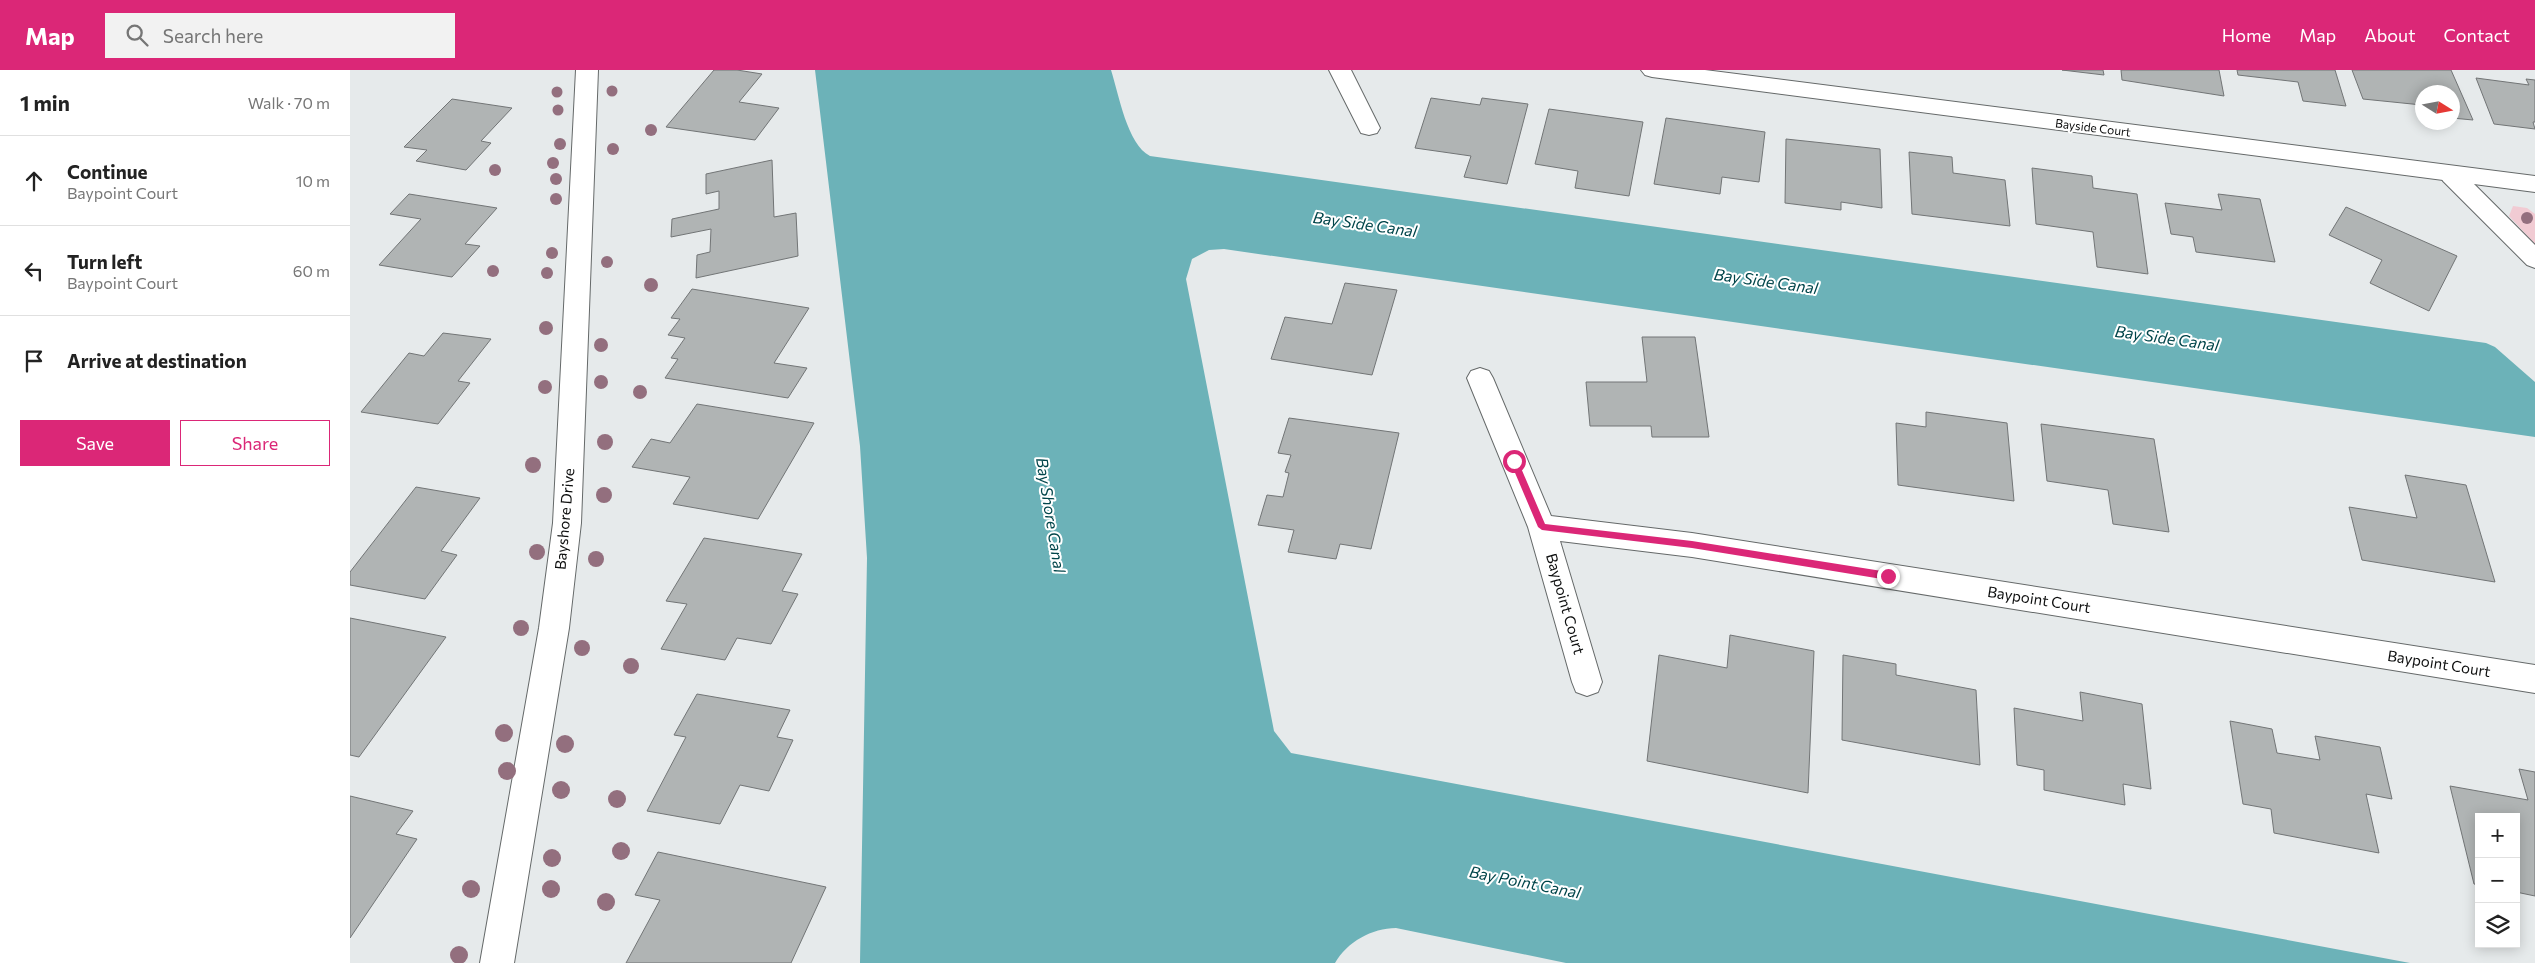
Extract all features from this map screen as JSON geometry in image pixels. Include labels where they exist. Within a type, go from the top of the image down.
[{"type":"street","name":"Bayshore Drive","points":[[497,963],[554,628],[567,523],[586,70]]},
{"type":"street","points":[[1340,70],[1368,128]]},
{"type":"street","name":"Bayside Court","points":[[1652,70],[2451,175],[2535,184]]},
{"type":"street","points":[[2451,175],[2535,259]]},
{"type":"street","name":"Baypoint Court","points":[[1480,378],[1542,527],[1587,682]]},
{"type":"street","name":"Baypoint Court","points":[[1542,527],[1692,545],[2535,679]]},
{"type":"shaded area","points":[[2513,206],[2527,208],[2535,214],[2535,244],[2509,216]]},
{"type":"water","points":[[815,70],[1111,70],[1130,130],[1135,141],[1150,156],[2486,343],[2495,347],[2535,382],[2535,437],[1224,249],[1209,250],[1192,259],[1186,279],[1274,731],[1291,753],[2410,963],[1566,963],[1396,928],[1378,931],[1361,938],[1346,949],[1335,963],[860,963],[867,558],[860,446]]},
{"type":"building","points":[[714,70],[737,70],[762,74],[739,102],[779,108],[755,140],[666,127]]},
{"type":"building","points":[[2062,70],[2103,70],[2104,75]]},
{"type":"building","points":[[2121,70],[2219,70],[2224,96],[2122,80]]},
{"type":"building","points":[[2237,70],[2335,70],[2346,106],[2303,101],[2298,82],[2238,75]]},
{"type":"building","points":[[2352,70],[2451,70],[2458,85],[2415,85],[2415,104],[2363,99]]},
{"type":"building","points":[[2476,78],[2529,85],[2526,79],[2535,80],[2535,122],[2533,122],[2535,129],[2494,124]]},
{"type":"building","points":[[2460,90],[2473,120],[2460,119]]},
{"type":"building","points":[[1431,98],[1480,105],[1482,98],[1528,104],[1507,184],[1464,177],[1471,156],[1415,148]]},
{"type":"building","points":[[452,99],[512,108],[481,141],[491,143],[466,170],[416,161],[427,150],[404,147]]},
{"type":"building","points":[[1549,109],[1643,122],[1629,196],[1575,188],[1578,171],[1535,164]]},
{"type":"building","points":[[1666,118],[1765,132],[1759,182],[1722,177],[1720,194],[1654,184]]},
{"type":"building","points":[[1786,139],[1880,149],[1882,208],[1841,202],[1841,210],[1785,203]]},
{"type":"building","points":[[1909,152],[1952,157],[1953,173],[2005,180],[2010,226],[1912,214]]},
{"type":"building","points":[[772,160],[774,217],[796,213],[798,256],[696,278],[697,255],[710,252],[711,229],[671,237],[672,219],[719,209],[719,191],[706,194],[706,174]]},
{"type":"building","points":[[2032,168],[2092,176],[2093,188],[2137,194],[2148,274],[2097,267],[2093,232],[2036,224]]},
{"type":"building","points":[[409,194],[497,208],[465,244],[480,246],[452,277],[379,265],[421,219],[390,214]]},
{"type":"building","points":[[2218,194],[2260,199],[2275,262],[2196,252],[2193,237],[2171,234],[2165,203],[2222,210]]},
{"type":"building","points":[[2346,207],[2457,256],[2429,311],[2370,283],[2382,260],[2329,235]]},
{"type":"building","points":[[1345,283],[1397,290],[1372,375],[1271,359],[1285,317],[1332,324]]},
{"type":"building","points":[[692,289],[809,308],[774,363],[807,368],[788,398],[665,378],[678,359],[671,358],[685,338],[668,335],[680,319],[671,318]]},
{"type":"building","points":[[443,333],[491,339],[458,381],[470,383],[438,424],[361,412],[409,353],[424,356]]},
{"type":"building","points":[[1642,337],[1695,337],[1709,437],[1652,437],[1651,426],[1590,426],[1586,382],[1647,382]]},
{"type":"building","points":[[697,404],[814,423],[758,519],[673,504],[690,477],[632,467],[651,439],[670,443]]},
{"type":"building","points":[[1926,412],[2007,423],[2014,501],[1898,485],[1896,423],[1926,427]]},
{"type":"building","points":[[1289,418],[1399,433],[1371,549],[1340,544],[1336,559],[1288,552],[1294,530],[1258,525],[1267,495],[1283,497],[1289,473],[1285,472],[1291,455],[1278,453]]},
{"type":"building","points":[[2041,424],[2154,439],[2169,532],[2113,524],[2108,490],[2047,481]]},
{"type":"building","points":[[2405,475],[2466,485],[2495,582],[2362,560],[2349,507],[2417,518]]},
{"type":"building","points":[[416,487],[480,498],[441,551],[457,555],[425,599],[350,585],[350,572]]},
{"type":"building","points":[[704,538],[802,554],[782,591],[798,594],[771,644],[737,638],[725,660],[661,649],[687,604],[666,601]]},
{"type":"building","points":[[350,618],[446,637],[359,757],[350,755]]},
{"type":"building","points":[[1730,635],[1814,651],[1808,793],[1647,761],[1659,655],[1727,668]]},
{"type":"building","points":[[1843,655],[1896,664],[1896,675],[1976,690],[1980,765],[1842,740]]},
{"type":"building","points":[[2080,692],[2142,704],[2151,789],[2123,784],[2125,805],[2044,790],[2044,770],[2017,765],[2014,708],[2083,721]]},
{"type":"building","points":[[697,694],[790,710],[777,737],[793,740],[769,791],[740,785],[720,824],[647,811],[686,737],[674,735]]},
{"type":"building","points":[[2230,721],[2272,729],[2277,753],[2320,760],[2315,736],[2380,747],[2392,799],[2366,794],[2379,853],[2274,833],[2271,809],[2243,804]]},
{"type":"building","points":[[2519,769],[2535,772],[2535,896],[2520,893],[2520,813],[2475,813],[2474,884],[2450,786],[2528,800]]},
{"type":"building","points":[[350,796],[413,811],[396,834],[417,839],[350,938]]},
{"type":"building","points":[[658,852],[826,887],[791,963],[626,963],[660,900],[635,895]]},
{"type":"route","points":[[1514,461],[1542,527],[1692,545],[1888,576]]},
{"type":"water label","name":"Bay Side Canal","points":[[1365,224]]},
{"type":"water label","name":"Bay Side Canal","points":[[1766,281]]},
{"type":"water label","name":"Bay Side Canal","points":[[2167,338]]},
{"type":"water label","name":"Bay Shore Canal","points":[[1051,515]]},
{"type":"water label","name":"Bay Point Canal","points":[[1525,882]]}]
